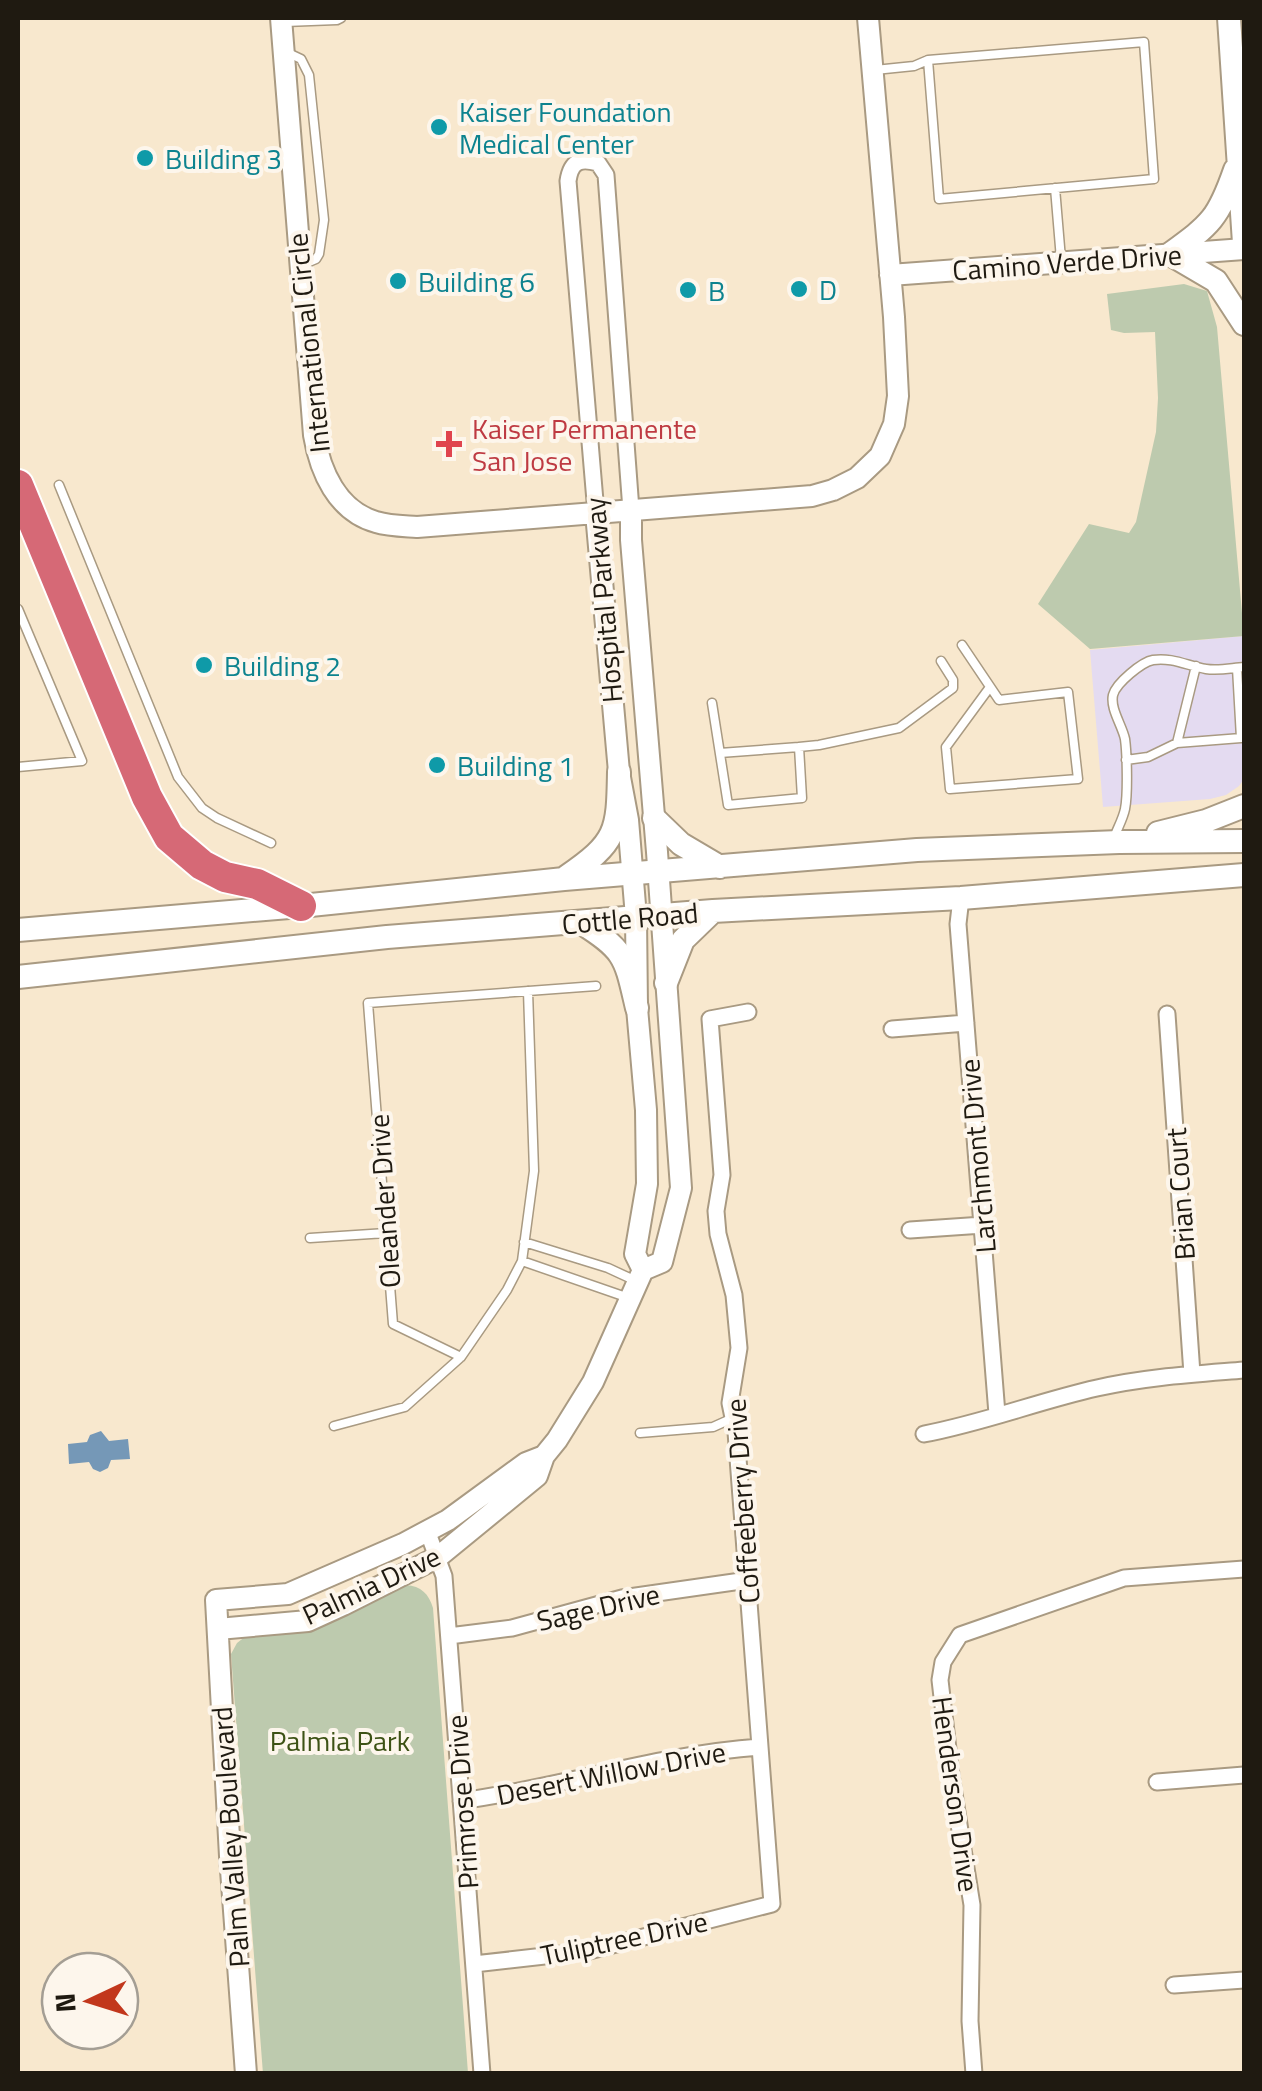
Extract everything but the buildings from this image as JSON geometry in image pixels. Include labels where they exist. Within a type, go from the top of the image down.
[{"type":"highway","points":[[18,485],[147,797],[169,837],[202,865],[225,877],[257,884],[301,906]]},
{"type":"main road","points":[[1229,18],[1244,246]]},
{"type":"main road","points":[[1238,162],[1212,220],[1170,254],[1216,281],[1244,324]]},
{"type":"main road","points":[[564,879],[600,852],[610,838],[618,809],[619,772]]},
{"type":"main road","points":[[1116,842],[1206,822],[1244,806]]},
{"type":"main road","points":[[654,818],[682,844],[720,867]]},
{"type":"main road","name":"Cottle Road","points":[[18,930],[918,850],[1244,841]]},
{"type":"main road","name":"Cottle Road","points":[[18,978],[386,938],[1244,875]]},
{"type":"main road","points":[[1174,880],[1244,888]]},
{"type":"main road","points":[[666,983],[683,940],[713,911]]},
{"type":"main road","points":[[580,922],[603,936],[624,959],[638,1008]]},
{"type":"street","name":"International Circle","points":[[281,20],[318,460],[327,480],[360,516],[417,528],[812,496],[857,478],[880,456],[894,424],[898,396],[868,18]]},
{"type":"street","name":"Hospital Parkway","points":[[636,917],[628,820],[619,772],[568,182],[570,171],[586,160],[598,164],[606,175],[661,915]]},
{"type":"street","name":"Camino Verde Drive","points":[[890,275],[1244,246]]},
{"type":"street","name":"Larchmont Drive","points":[[961,898],[958,924],[997,1414]]},
{"type":"street","name":"Palmia Drive","points":[[218,1629],[308,1622],[438,1557],[537,1476],[544,1456],[594,1382],[637,1284],[662,1262],[681,1188],[661,915]]},
{"type":"street","name":"Palmia Drive","points":[[636,917],[648,1184],[634,1254],[637,1284]]},
{"type":"street","name":"Coffeeberry Drive","points":[[748,1012],[710,1019],[722,1176],[716,1210],[718,1234],[734,1295],[739,1348],[730,1403],[736,1432],[772,1904]]},
{"type":"street","name":"Brian Court","points":[[1167,1014],[1192,1374]]},
{"type":"street","points":[[892,1029],[966,1022]]},
{"type":"street","points":[[910,1230],[982,1225]]},
{"type":"street","points":[[924,1434],[1100,1387],[1244,1370]]},
{"type":"street","name":"Palmia Drive","points":[[216,1600],[288,1594],[428,1533],[526,1464],[544,1456]]},
{"type":"street","name":"Primrose Drive","points":[[428,1533],[444,1576],[482,2074]]},
{"type":"street","name":"Henderson Drive","points":[[974,2074],[970,2021],[972,1905],[951,1775],[940,1680],[943,1662],[960,1635],[1124,1578],[1244,1569]]},
{"type":"street","name":"Sage Drive","points":[[448,1636],[512,1628],[622,1598],[748,1580]]},
{"type":"street","name":"Palm Valley Boulevard","points":[[216,1600],[246,2074]]},
{"type":"street","name":"Desert Willow Drive","points":[[462,1801],[663,1760],[760,1747]]},
{"type":"street","points":[[1158,1782],[1244,1774]]},
{"type":"street","name":"Tuliptree Drive","points":[[474,1964],[590,1951],[772,1904]]},
{"type":"street","points":[[1174,1985],[1244,1980]]},
{"type":"lane","points":[[281,20],[340,18]]},
{"type":"lane","points":[[872,70],[914,66],[928,60],[1144,42],[1154,179],[939,198],[928,60]]},
{"type":"lane","points":[[1055,188],[1062,263]]},
{"type":"lane","points":[[60,485],[178,778],[202,808],[271,844]]},
{"type":"lane","points":[[18,609],[82,761],[18,767]]},
{"type":"lane","points":[[962,645],[999,700],[1068,692],[1078,779],[950,789],[946,747],[990,687]]},
{"type":"lane","points":[[720,752],[820,745],[899,728],[953,688],[953,680],[941,660]]},
{"type":"lane","points":[[1116,842],[1125,809],[1126,760],[1125,738],[1113,707],[1114,690],[1145,662],[1170,660],[1220,670],[1241,667],[1243,738],[1178,743],[1148,757],[1126,760]]},
{"type":"lane","points":[[1178,743],[1196,666]]},
{"type":"lane","points":[[712,703],[728,805],[802,798],[799,747]]},
{"type":"lane","points":[[334,1426],[406,1408],[461,1358],[507,1290],[522,1262],[534,1171],[528,990],[596,986]]},
{"type":"lane","name":"Oleander Drive","points":[[461,1358],[393,1324],[368,1003],[528,990]]},
{"type":"lane","points":[[310,1238],[386,1233]]},
{"type":"lane","points":[[524,1242],[608,1268],[637,1284]]},
{"type":"lane","points":[[522,1262],[637,1284]]},
{"type":"lane","points":[[640,1433],[713,1427],[733,1418]]},
{"type":"shaded area","points":[[1244,636],[1244,779],[1239,786],[1210,799],[1103,807],[1090,650]]},
{"type":"green space","points":[[1184,284],[1207,291],[1217,327],[1244,636],[1090,649],[1038,604],[1089,524],[1129,533],[1136,522],[1156,432],[1158,398],[1155,332],[1111,330],[1107,294]]},
{"type":"green space","name":"Palmia Park","points":[[406,1585],[424,1592],[433,1608],[468,2073],[263,2074],[231,1654],[246,1636]]},
{"type":"water","points":[[101,1431],[109,1441],[128,1439],[130,1459],[111,1460],[108,1468],[100,1472],[89,1462],[69,1464],[68,1444],[87,1442],[90,1435]]},
{"type":"place","name":"Kaiser Foundation Medical Center","points":[[439,127]]},
{"type":"place","name":"Building 3","points":[[145,158]]},
{"type":"place","name":"Building 6","points":[[398,281]]},
{"type":"place","name":"D","points":[[799,289]]},
{"type":"place","name":"B","points":[[688,290]]},
{"type":"place","name":"Kaiser Permanente San Jose","points":[[449,444]]},
{"type":"place","name":"Building 2","points":[[204,665]]},
{"type":"place","name":"Building 1","points":[[437,765]]}]
